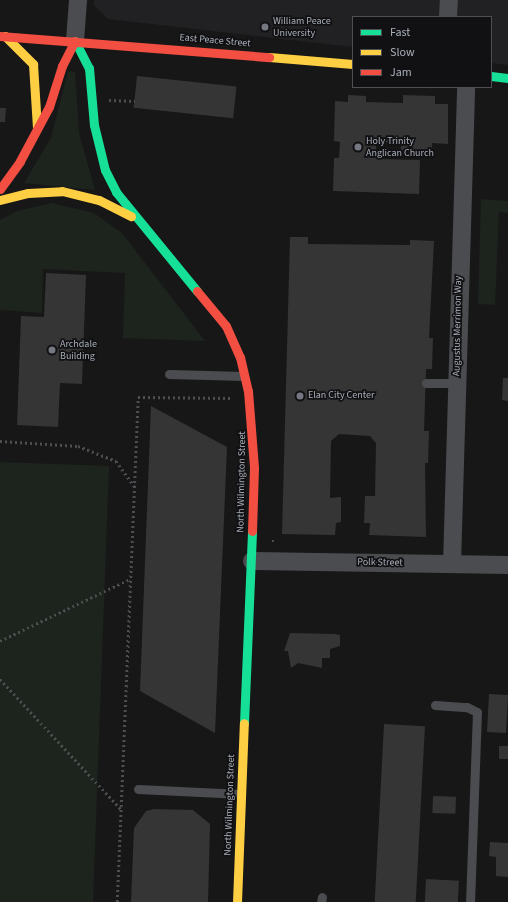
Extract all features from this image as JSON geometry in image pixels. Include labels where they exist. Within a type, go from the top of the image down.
[{"type":"main road","name":"East Peace Street","points":[[2,36],[352,64]]},
{"type":"main road","points":[[2,36],[33,64],[37,128]]},
{"type":"main road","points":[[0,189],[55,96],[62,66],[75,41]]},
{"type":"main road","name":"North Wilmington Street","points":[[75,41],[89,68],[94,125],[105,170],[116,192],[226,326],[245,376],[253,426],[252,561],[237,902]]},
{"type":"main road","points":[[492,76],[508,78]]},
{"type":"main road","points":[[0,200],[28,193],[62,191],[99,200],[138,219]]},
{"type":"street","points":[[75,41],[78,0]]},
{"type":"street","points":[[448,16],[449,0]]},
{"type":"street","name":"Augustus Merrimon Way","points":[[452,564],[466,88]]},
{"type":"street","name":"Polk Street","points":[[252,561],[508,566]]},
{"type":"lane","points":[[169,374],[245,376]]},
{"type":"lane","points":[[426,383],[457,384]]},
{"type":"lane","points":[[435,705],[467,707],[477,712],[470,902]]},
{"type":"lane","points":[[138,788],[241,794]]},
{"type":"path","points":[[108,100],[135,101]]},
{"type":"path","points":[[118,902],[138,397],[232,398]]},
{"type":"path","points":[[0,441],[78,446],[116,461],[134,487]]},
{"type":"path","points":[[0,641],[130,579]]},
{"type":"path","points":[[0,679],[121,809]]},
{"type":"shaded area","name":"William Peace University","points":[[94,0],[508,0],[508,65],[492,63],[492,16],[352,16],[352,47],[108,19],[94,5]]},
{"type":"shaded area","points":[[68,71],[75,72],[79,133],[95,190],[24,183],[51,138]]},
{"type":"shaded area","points":[[481,199],[508,201],[508,213],[499,212],[495,305],[478,304]]},
{"type":"shaded area","points":[[52,203],[94,213],[122,233],[205,341],[123,338],[125,273],[43,269],[42,313],[0,310],[0,220],[17,211]]},
{"type":"shaded area","points":[[0,462],[109,466],[93,902],[0,902]]},
{"type":"building","points":[[137,76],[236,86],[233,118],[134,108]]},
{"type":"building","name":"Holy Trinity Anglican Church","points":[[348,95],[366,96],[366,102],[403,103],[403,95],[435,96],[435,104],[448,104],[448,144],[432,143],[432,151],[401,150],[401,143],[376,142],[376,159],[420,160],[419,194],[333,191],[334,158],[339,158],[340,142],[334,141],[335,101],[348,102]]},
{"type":"building","points":[[0,108],[6,108],[5,122],[0,122]]},
{"type":"building","name":"Elan City Center","points":[[290,237],[308,237],[308,244],[410,245],[410,240],[434,241],[429,338],[433,338],[432,369],[426,369],[424,431],[429,431],[428,463],[425,463],[426,537],[369,535],[370,523],[364,523],[365,496],[375,496],[376,443],[370,436],[339,434],[331,441],[330,498],[341,497],[341,522],[336,523],[335,535],[282,534]]},
{"type":"building","name":"Archdale Building","points":[[46,273],[86,275],[82,384],[60,383],[58,427],[17,425],[21,316],[44,317]]},
{"type":"building","points":[[503,378],[508,378],[508,401],[502,400]]},
{"type":"building","points":[[151,406],[227,447],[215,733],[140,691]]},
{"type":"building","points":[[290,633],[340,635],[340,646],[330,649],[330,658],[322,658],[322,668],[298,663],[291,668],[288,651],[284,651]]},
{"type":"building","points":[[489,694],[508,695],[506,733],[487,732]]},
{"type":"building","points":[[384,724],[425,726],[416,902],[375,902]]},
{"type":"building","points":[[499,746],[508,746],[508,759],[499,759]]},
{"type":"building","points":[[433,796],[456,797],[455,814],[432,813]]},
{"type":"building","points":[[154,809],[193,810],[210,824],[208,902],[131,902],[134,828],[146,811]]},
{"type":"building","points":[[490,842],[508,843],[508,877],[496,876],[496,857],[489,856]]},
{"type":"building","points":[[426,879],[459,881],[458,902],[425,902]]},
{"type":"traffic: fast","points":[[75,41],[89,68],[94,125],[105,170],[116,192],[197,291]]},
{"type":"traffic: fast","points":[[492,76],[508,78]]},
{"type":"traffic: fast","points":[[244,723],[252,531]]},
{"type":"traffic: slow","points":[[5,36],[33,64],[37,128]]},
{"type":"traffic: slow","points":[[269,57],[352,64]]},
{"type":"traffic: slow","points":[[0,200],[28,193],[62,191],[99,200],[131,216]]},
{"type":"traffic: slow","points":[[237,902],[244,723]]},
{"type":"traffic: jam","points":[[0,36],[269,57]]},
{"type":"traffic: jam","points":[[0,189],[20,161],[49,107],[62,66],[75,41]]},
{"type":"traffic: jam","points":[[197,291],[226,326],[240,357],[248,391],[254,468],[252,531]]},
{"type":"place","name":"William Peace University","points":[[265,27]]},
{"type":"place","name":"Holy Trinity Anglican Church","points":[[358,147]]},
{"type":"place","name":"Archdale Building","points":[[52,350]]},
{"type":"place","name":"Elan City Center","points":[[300,396]]}]
